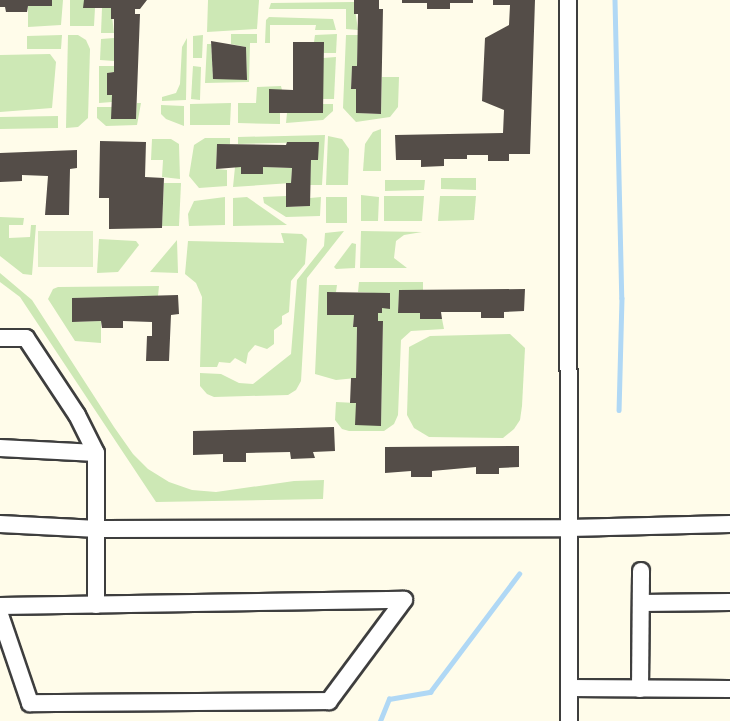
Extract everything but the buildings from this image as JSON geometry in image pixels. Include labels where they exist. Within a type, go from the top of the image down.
[{"type":"street","points":[[568,0],[569,721]]},
{"type":"street","points":[[0,338],[26,338],[77,415],[96,453],[96,605]]},
{"type":"street","points":[[0,448],[96,453]]},
{"type":"street","points":[[0,524],[98,529],[568,528],[730,524]]},
{"type":"street","points":[[640,689],[641,571]]},
{"type":"street","points":[[0,606],[404,600],[329,701],[30,703],[0,615]]},
{"type":"street","points":[[641,603],[730,602]]},
{"type":"street","points":[[569,688],[730,689]]},
{"type":"green space","points":[[52,0],[63,0],[61,25],[28,27],[28,6],[52,6]]},
{"type":"green space","points":[[70,0],[84,0],[84,8],[95,8],[94,26],[70,26]]},
{"type":"green space","points":[[208,0],[259,0],[257,29],[207,32]]},
{"type":"green space","points":[[354,2],[358,30],[346,29],[346,9],[269,9],[271,3]]},
{"type":"green space","points":[[102,8],[111,8],[114,33],[101,33]]},
{"type":"green space","points":[[269,17],[333,19],[336,30],[315,30],[316,25],[270,25],[270,43],[265,43],[266,20]]},
{"type":"green space","points":[[231,34],[257,34],[257,43],[250,43],[249,82],[205,83],[207,44],[211,44],[213,79],[247,79],[246,47],[231,44]]},
{"type":"green space","points":[[337,34],[336,53],[324,53],[314,42],[315,35]]},
{"type":"green space","points":[[62,35],[61,49],[27,49],[27,36]]},
{"type":"green space","points":[[68,35],[78,35],[86,40],[90,49],[88,118],[78,127],[66,128]]},
{"type":"green space","points":[[203,35],[202,58],[193,58],[193,36]]},
{"type":"green space","points":[[346,35],[358,35],[357,66],[352,67],[351,88],[356,89],[356,113],[381,114],[382,77],[399,77],[398,107],[390,117],[356,122],[343,108]]},
{"type":"green space","points":[[114,38],[114,61],[100,60],[101,39]]},
{"type":"green space","points":[[187,38],[186,100],[162,101],[162,97],[176,93],[180,84],[182,47]]},
{"type":"green space","points":[[50,54],[56,62],[52,108],[0,112],[0,55]]},
{"type":"green space","points":[[336,57],[334,99],[323,99],[323,58]]},
{"type":"green space","points":[[99,66],[114,66],[114,72],[107,73],[107,95],[112,95],[112,102],[99,103]]},
{"type":"green space","points":[[193,66],[201,67],[200,100],[191,99]]},
{"type":"green space","points":[[281,86],[282,90],[269,90],[269,112],[280,113],[280,124],[238,123],[238,103],[256,103],[257,87]]},
{"type":"green space","points":[[137,103],[141,103],[137,125],[106,126],[97,118],[97,107],[112,107],[112,119],[136,119]]},
{"type":"green space","points":[[231,103],[230,125],[190,125],[190,104]]},
{"type":"green space","points":[[323,104],[333,104],[333,111],[323,120],[286,123],[287,113],[323,113]]},
{"type":"green space","points":[[161,105],[184,106],[184,126],[166,119],[161,114]]},
{"type":"green space","points":[[58,116],[58,128],[0,129],[0,117]]},
{"type":"green space","points":[[381,129],[381,171],[363,171],[365,144],[373,132]]},
{"type":"green space","points":[[325,135],[322,185],[310,185],[311,160],[318,160],[318,142],[238,144],[238,137]]},
{"type":"green space","points":[[328,136],[342,139],[349,149],[348,185],[326,185]]},
{"type":"green space","points":[[205,138],[230,138],[230,144],[217,144],[216,169],[227,170],[227,186],[199,188],[189,176],[194,145]]},
{"type":"green space","points":[[152,139],[171,139],[179,144],[180,179],[162,177],[163,160],[151,160]]},
{"type":"green space","points":[[235,167],[241,167],[242,174],[263,174],[263,167],[292,168],[291,183],[233,187]]},
{"type":"green space","points":[[441,178],[476,178],[476,190],[441,189]]},
{"type":"green space","points":[[385,180],[425,180],[424,190],[385,191]]},
{"type":"green space","points":[[164,183],[181,183],[179,226],[162,226]]},
{"type":"green space","points":[[361,195],[379,197],[378,221],[361,221]]},
{"type":"green space","points":[[286,196],[287,207],[310,206],[310,198],[321,197],[320,216],[286,217],[264,203],[263,197]]},
{"type":"green space","points":[[384,196],[424,196],[422,221],[384,221]]},
{"type":"green space","points":[[440,196],[476,196],[474,220],[438,221]]},
{"type":"green space","points":[[225,197],[225,225],[189,226],[188,214],[194,201]]},
{"type":"green space","points":[[247,197],[287,225],[233,226],[233,198]]},
{"type":"green space","points":[[326,197],[347,197],[347,223],[326,223]]},
{"type":"green space","points":[[0,217],[24,218],[23,225],[9,225],[9,238],[30,237],[31,225],[36,225],[32,275],[23,274],[0,256]]},
{"type":"green space","points":[[38,231],[93,231],[93,267],[38,267]]},
{"type":"green space","points":[[344,231],[307,278],[301,381],[296,390],[288,395],[214,397],[207,394],[200,386],[200,373],[221,374],[239,383],[253,384],[291,354],[297,280],[324,246],[325,233]]},
{"type":"green space","points":[[361,231],[422,232],[404,235],[396,241],[394,258],[407,268],[360,268]]},
{"type":"green space","points":[[281,233],[302,234],[307,239],[305,264],[291,281],[289,312],[282,316],[282,324],[274,330],[274,344],[267,349],[255,345],[248,353],[246,364],[235,358],[230,363],[219,362],[217,367],[200,367],[202,297],[196,283],[185,274],[188,241],[284,243]]},
{"type":"green space","points":[[99,239],[136,241],[139,245],[118,272],[97,273]]},
{"type":"green space","points":[[177,240],[178,273],[150,272]]},
{"type":"green space","points":[[352,243],[356,244],[355,268],[336,269],[334,267]]},
{"type":"green space","points":[[0,273],[32,300],[114,427],[133,454],[148,469],[169,482],[192,490],[216,492],[294,481],[324,480],[323,499],[156,502],[20,297],[0,282]]},
{"type":"green space","points":[[359,282],[423,282],[423,290],[399,290],[398,313],[420,313],[420,319],[442,319],[444,329],[411,331],[401,340],[398,415],[394,424],[384,431],[349,431],[342,429],[335,420],[336,402],[356,403],[356,425],[381,425],[383,322],[378,321],[378,313],[382,313],[382,308],[390,308],[390,294],[358,292]]},
{"type":"green space","points":[[319,285],[337,285],[336,292],[327,292],[327,315],[354,315],[353,327],[357,327],[356,378],[336,380],[315,374]]},
{"type":"green space","points":[[159,286],[158,296],[72,298],[72,322],[101,321],[101,343],[75,341],[48,299],[53,289],[58,287]]},
{"type":"green space","points":[[510,334],[525,348],[522,406],[520,420],[514,429],[503,438],[429,437],[414,428],[407,415],[409,347],[430,336]]},
{"type":"waterway","points":[[615,0],[622,298],[619,410]]},
{"type":"waterway","points":[[380,721],[389,699],[430,692],[519,574]]}]
